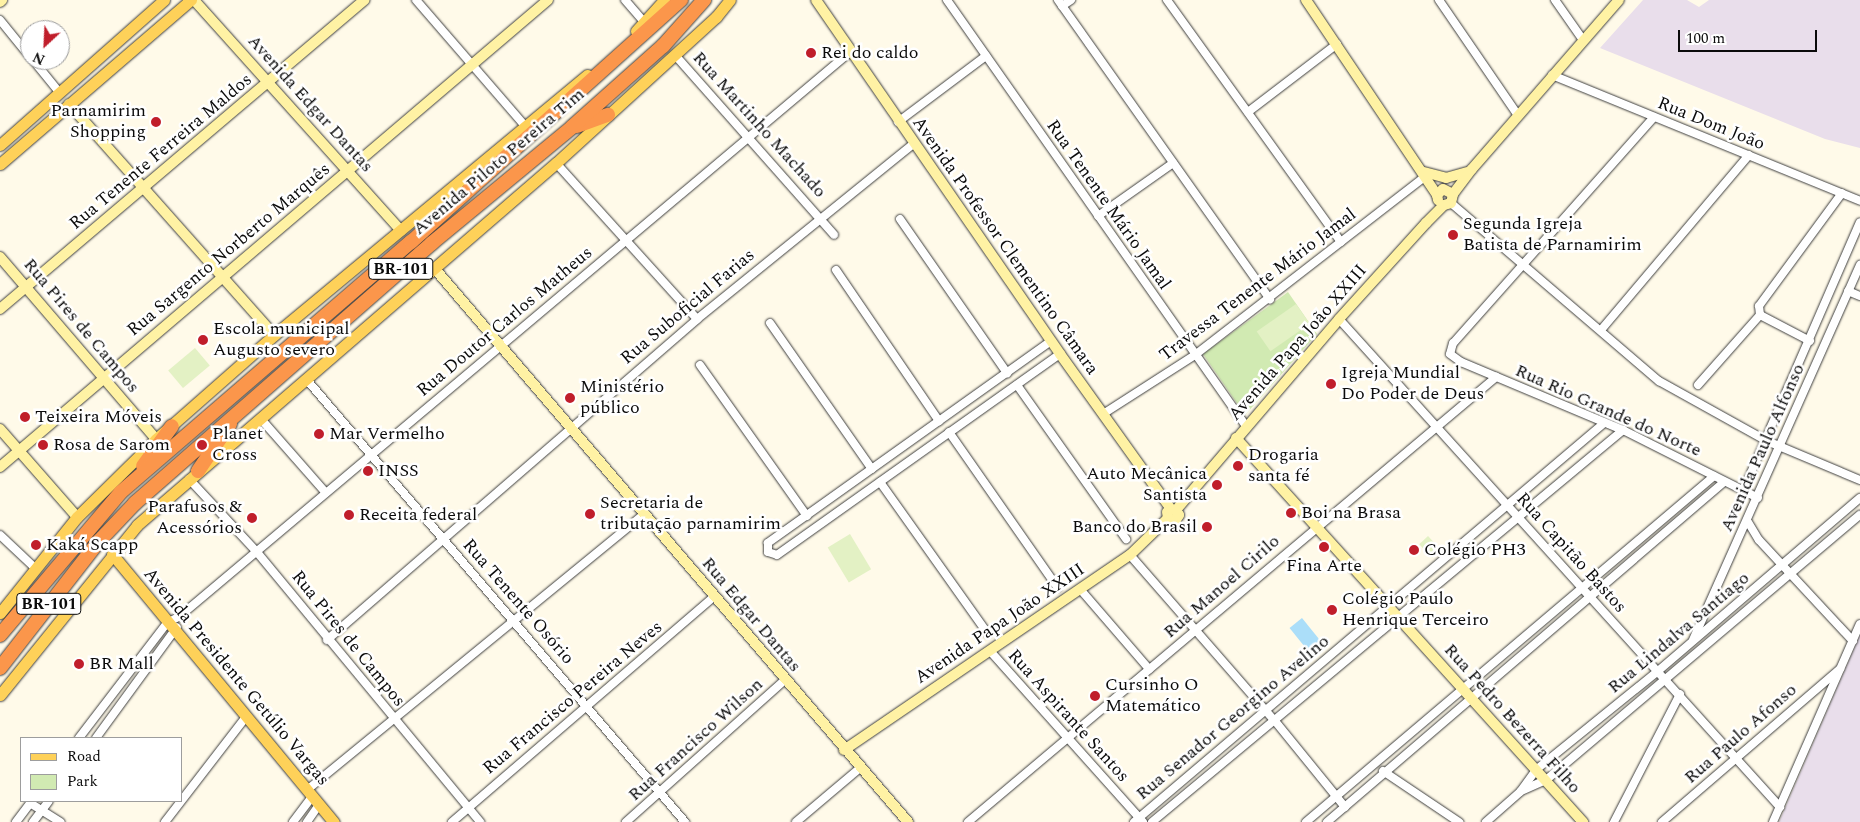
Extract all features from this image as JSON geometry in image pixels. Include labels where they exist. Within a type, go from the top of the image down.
[{"type":"highway","name":"Avenida Piloto Pereira Tim","points":[[0,635],[87,529],[131,483],[411,242],[681,0]]},
{"type":"highway","name":"Avenida Piloto Pereira Tim","points":[[0,668],[99,541],[170,470],[432,242],[572,128],[663,46],[704,0]]},
{"type":"highway","points":[[572,128],[608,115]]},
{"type":"highway","points":[[193,475],[243,406]]},
{"type":"highway","points":[[131,483],[172,426]]},
{"type":"main road","points":[[0,145],[164,0]]},
{"type":"main road","points":[[0,164],[190,0]]},
{"type":"main road","name":"Avenida Edgar Dantas","points":[[194,0],[401,231]]},
{"type":"main road","name":"Rua Tenente Ferreira Maldos","points":[[0,309],[270,83],[365,0]]},
{"type":"main road","name":"Rua Sargento Norberto Marquês","points":[[0,467],[548,0]]},
{"type":"main road","points":[[0,613],[77,518],[156,439],[274,335],[527,128],[645,23],[664,0]]},
{"type":"main road","points":[[0,695],[137,525],[193,475],[261,420],[556,163],[675,55],[730,0]]},
{"type":"main road","name":"Avenida Professor Clementino Câmara","points":[[816,0],[913,144],[1172,512]]},
{"type":"main road","points":[[1306,0],[1425,173],[1444,196]]},
{"type":"main road","name":"Avenida Papa João XXIII","points":[[844,750],[991,652],[1130,555],[1172,512],[1339,319],[1426,223],[1444,196],[1469,171],[1517,114],[1619,0]]},
{"type":"main road","points":[[69,104],[274,335]]},
{"type":"main road","points":[[1425,173],[1446,178],[1469,171]]},
{"type":"main road","name":"Rua Pires de Campos","points":[[0,257],[156,439]]},
{"type":"main road","name":"Rua Edgar Dantas","points":[[435,269],[501,344],[570,428],[844,750],[908,822]]},
{"type":"main road","points":[[0,429],[77,518]]},
{"type":"main road","name":"Rua Pedro Bezerra Filho","points":[[1236,438],[1583,822]]},
{"type":"main road","name":"Avenida Presidente Getúlio Vargas","points":[[112,554],[245,718],[334,822]]},
{"type":"street","points":[[416,0],[527,128]]},
{"type":"street","points":[[625,0],[645,23]]},
{"type":"street","name":"Rua Tenente Mário Jamal","points":[[947,0],[1246,426]]},
{"type":"street","points":[[1071,0],[1060,3],[1270,299]]},
{"type":"street","points":[[1167,0],[1341,242]]},
{"type":"street","points":[[1439,0],[1517,114]]},
{"type":"street","points":[[1555,0],[1584,40]]},
{"type":"street","points":[[0,20],[20,45]]},
{"type":"street","points":[[1248,112],[1337,44]]},
{"type":"street","name":"Rua Doutor Carlos Matheus","points":[[97,737],[180,616],[374,454],[748,135],[850,52]]},
{"type":"street","name":"Rua Martinho Machado","points":[[675,55],[821,216]]},
{"type":"street","points":[[898,122],[986,56]]},
{"type":"street","points":[[41,70],[59,92]]},
{"type":"street","name":"Rua Dom João","points":[[1552,75],[1860,200]]},
{"type":"street","points":[[1523,266],[1654,117]]},
{"type":"street","name":"Rua Suboficial Farias","points":[[327,640],[444,541],[697,318],[821,216],[913,144]]},
{"type":"street","points":[[1602,330],[1749,155]]},
{"type":"street","points":[[556,163],[697,318]]},
{"type":"street","points":[[1098,216],[1174,163]]},
{"type":"street","name":"Travessa Tenente Mário Jamal","points":[[1103,414],[1195,355],[1270,299],[1425,173]]},
{"type":"street","points":[[1698,385],[1760,315],[1759,306],[1842,193]]},
{"type":"street","points":[[1444,196],[1523,266],[1673,390],[1767,441],[1860,480]]},
{"type":"street","points":[[821,216],[834,235]]},
{"type":"street","points":[[900,219],[1007,373]]},
{"type":"street","name":"Avenida Paulo Alfonso","points":[[1743,491],[1767,441],[1860,222]]},
{"type":"street","name":"Avenida Paulo Alfonso","points":[[1692,642],[1748,522],[1860,265]]},
{"type":"street","name":"Rua Rio Grande do Norte","points":[[1523,266],[1451,348],[1454,358],[1623,430],[1758,498]]},
{"type":"street","points":[[836,270],[939,421]]},
{"type":"street","points":[[1848,291],[1860,296]]},
{"type":"street","points":[[1760,315],[1810,341]]},
{"type":"street","name":"Rua Capitão Bastos","points":[[1339,319],[1591,599],[1680,694],[1780,807]]},
{"type":"street","points":[[770,323],[872,469]]},
{"type":"street","points":[[1051,341],[768,543],[768,552],[777,555],[1060,354]]},
{"type":"street","points":[[700,366],[807,516]]},
{"type":"street","name":"Rua Manoel Cirilo","points":[[968,822],[1316,526],[1496,377]]},
{"type":"street","name":"Rua Tenente Osório","points":[[307,380],[374,454],[444,541],[685,822]]},
{"type":"street","points":[[1016,385],[1126,539]]},
{"type":"street","points":[[981,391],[989,404]]},
{"type":"street","points":[[261,420],[326,494]]},
{"type":"street","name":"Rua Senador Georgino Avelino","points":[[1139,820],[1265,710],[1509,507],[1604,423]]},
{"type":"street","name":"Rua Senador Georgino Avelino","points":[[1152,822],[1623,430]]},
{"type":"street","points":[[949,432],[1058,588]]},
{"type":"street","points":[[912,440],[921,452]]},
{"type":"street","name":"Rua Pires de Campos","points":[[193,475],[327,640],[480,822]]},
{"type":"street","points":[[1306,822],[1376,765],[1462,689],[1714,476]]},
{"type":"street","points":[[880,482],[988,634]]},
{"type":"street","points":[[1328,822],[1591,599],[1724,482]]},
{"type":"street","points":[[846,488],[854,500]]},
{"type":"street","name":"Rua Lindalva Santiago","points":[[1486,822],[1520,792],[1537,769],[1658,671],[1860,498]]},
{"type":"street","points":[[293,822],[312,797],[395,721],[644,514]]},
{"type":"street","name":"Rua Lindalva Santiago","points":[[1520,792],[1546,780],[1860,515]]},
{"type":"street","points":[[1748,522],[1759,540],[1782,566],[1853,640]]},
{"type":"street","points":[[1658,524],[1665,533]]},
{"type":"street","points":[[780,535],[789,546]]},
{"type":"street","points":[[0,536],[35,568]]},
{"type":"street","points":[[1130,555],[1275,721],[1345,807]]},
{"type":"street","points":[[1080,589],[1149,669]]},
{"type":"street","name":"Rua Francisco Pereira Neves","points":[[452,822],[714,597]]},
{"type":"street","points":[[1773,822],[1860,624]]},
{"type":"street","name":"Rua Doutor Carlos Matheus","points":[[80,737],[171,628]]},
{"type":"street","points":[[1507,651],[1516,662]]},
{"type":"street","name":"Rua Aspirante Santos","points":[[991,652],[1139,820]]},
{"type":"street","name":"Rua Paulo Afonso","points":[[1662,822],[1840,669]]},
{"type":"street","name":"Rua Francisco Wilson","points":[[626,822],[661,794],[785,680]]},
{"type":"street","points":[[1614,822],[1680,694]]},
{"type":"street","points":[[101,710],[111,718]]},
{"type":"street","points":[[182,800],[245,718]]},
{"type":"street","points":[[1376,765],[1459,822]]},
{"type":"street","points":[[796,822],[860,768]]},
{"type":"street","points":[[307,822],[312,797]]},
{"type":"street","points":[[16,822],[31,802],[61,822]]},
{"type":"street","points":[[33,822],[48,802]]},
{"type":"street","points":[[165,822],[180,802]]},
{"type":"shaded area","points":[[1643,0],[1687,0],[1699,7],[1709,0],[1860,0],[1860,148],[1825,139],[1600,48]]},
{"type":"shaded area","points":[[1860,635],[1860,822],[1779,822]]},
{"type":"green space","points":[[1288,292],[1317,334],[1245,415],[1203,354]]},
{"type":"green space","points":[[1296,304],[1310,324],[1270,351],[1257,332]]},
{"type":"green space","points":[[195,348],[210,366],[183,388],[168,370]]},
{"type":"green space","points":[[850,534],[871,569],[849,583],[828,547]]},
{"type":"green space","points":[[1428,536],[1441,550],[1432,558],[1419,544]]},
{"type":"water","points":[[1302,618],[1324,645],[1312,655],[1290,628]]},
{"type":"place","name":"Rei do caldo","points":[[811,53]]},
{"type":"place","name":"Parnamirim Shopping","points":[[156,122]]},
{"type":"place","name":"Segunda Igreja Batista de Parnamirim","points":[[1453,235]]},
{"type":"place","name":"Escola municipal Augusto severo","points":[[203,340]]},
{"type":"place","name":"Igreja Mundial Do Poder de Deus","points":[[1331,384]]},
{"type":"place","name":"Ministério público","points":[[570,398]]},
{"type":"place","name":"Teixeira Móveis","points":[[25,417]]},
{"type":"place","name":"Mar Vermelho","points":[[319,434]]},
{"type":"place","name":"Rosa de Sarom","points":[[43,445]]},
{"type":"place","name":"Planet Cross","points":[[202,445]]},
{"type":"place","name":"Drogaria santa fé","points":[[1238,466]]},
{"type":"place","name":"INSS","points":[[368,471]]},
{"type":"place","name":"Auto Mecânica Santista","points":[[1217,485]]},
{"type":"place","name":"Boi na Brasa","points":[[1291,513]]},
{"type":"place","name":"Secretaria de tributação parnamirim","points":[[590,514]]},
{"type":"place","name":"Receita federal","points":[[349,515]]},
{"type":"place","name":"Parafusos & Acessórios","points":[[252,518]]},
{"type":"place","name":"Banco do Brasil","points":[[1207,527]]},
{"type":"place","name":"Kaká Scapp","points":[[36,545]]},
{"type":"place","name":"Fina Arte","points":[[1324,547]]},
{"type":"place","name":"Colégio PH3","points":[[1414,550]]},
{"type":"place","name":"Colégio Paulo Henrique Terceiro","points":[[1332,610]]},
{"type":"place","name":"BR Mall","points":[[79,664]]},
{"type":"place","name":"Cursinho O Matemático","points":[[1095,696]]}]
